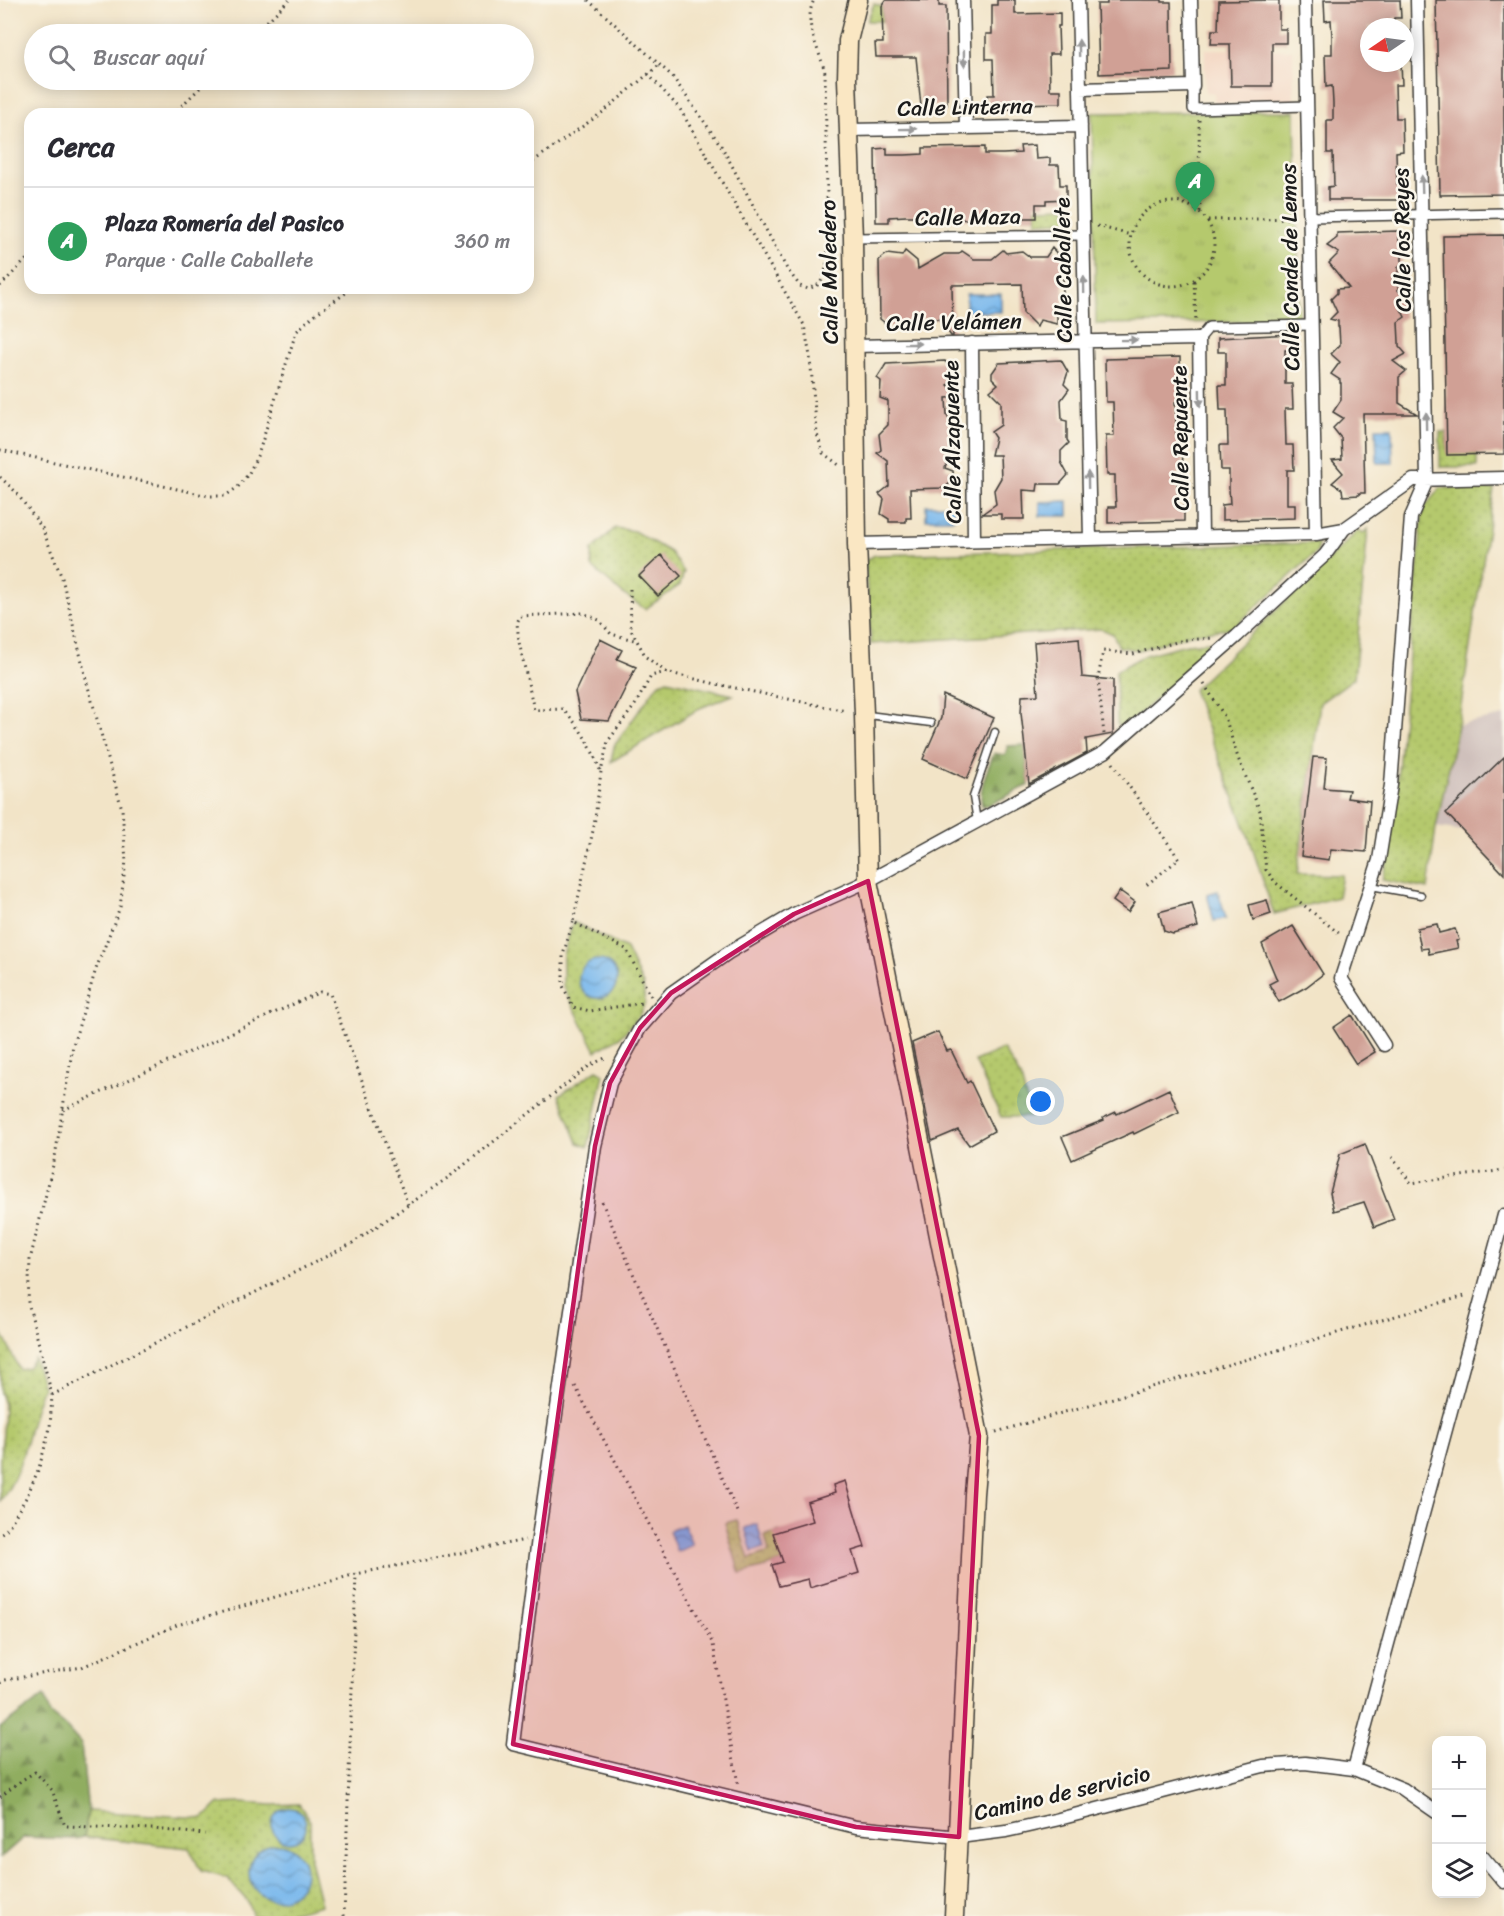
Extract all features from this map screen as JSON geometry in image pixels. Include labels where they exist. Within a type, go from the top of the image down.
[{"type":"main road","name":"Calle Moledero","points":[[858,0],[848,41],[847,79],[853,238],[856,544],[864,714],[868,881],[979,1436],[974,1494],[954,1916]]},
{"type":"street","points":[[963,0],[966,128]]},
{"type":"street","name":"Calle Caballete","points":[[1078,0],[1081,126],[1088,231],[1085,341],[1090,539]]},
{"type":"street","points":[[1191,0],[1193,110],[1307,106]]},
{"type":"street","name":"Calle Conde de Lemos","points":[[1305,0],[1307,106],[1304,217],[1312,325],[1316,534]]},
{"type":"street","name":"Calle los Reyes","points":[[1417,0],[1427,480]]},
{"type":"street","points":[[1080,89],[1193,86]]},
{"type":"street","name":"Calle Linterna","points":[[849,130],[1081,126]]},
{"type":"street","points":[[1304,217],[1504,213]]},
{"type":"street","name":"Calle Maza","points":[[853,238],[1088,231]]},
{"type":"street","points":[[1198,333],[1209,327],[1312,325]]},
{"type":"street","name":"Calle Velámen","points":[[854,346],[1085,341],[1198,333]]},
{"type":"street","name":"Calle Repuente","points":[[1198,333],[1202,536]]},
{"type":"street","name":"Calle Alzapuente","points":[[972,343],[974,541]]},
{"type":"street","points":[[538,1538],[595,1146],[610,1083],[640,1028],[671,993],[728,953],[794,914],[868,881],[1105,752],[1325,555],[1344,528],[1413,480],[1504,478]]},
{"type":"street","points":[[1384,1045],[1341,978],[1379,860],[1391,785],[1411,517],[1427,480]]},
{"type":"street","points":[[856,544],[1316,534],[1344,528]]},
{"type":"street","points":[[1354,1770],[1504,1215]]},
{"type":"street","name":"Camino de servicio","points":[[538,1538],[513,1744],[856,1827],[959,1837],[1006,1831],[1055,1820],[1263,1766],[1305,1763],[1354,1770],[1403,1789],[1432,1809]]},
{"type":"street","points":[[1486,1861],[1504,1882]]},
{"type":"lane","points":[[864,714],[931,723]]},
{"type":"lane","points":[[977,821],[973,797],[995,732]]},
{"type":"lane","points":[[1371,886],[1421,895]]},
{"type":"path","points":[[264,24],[289,0]]},
{"type":"path","points":[[588,0],[672,76],[722,147],[787,269],[800,286],[808,289],[819,284],[825,272],[828,256],[825,73],[822,56],[810,23],[814,0]]},
{"type":"path","points":[[534,161],[603,112],[659,65]]},
{"type":"path","points":[[648,74],[680,109],[804,325],[810,356],[817,434],[823,453],[836,465],[856,466]]},
{"type":"path","points":[[180,108],[198,90]]},
{"type":"path","points":[[1198,109],[1200,212]]},
{"type":"path","points":[[1172,201],[1186,204],[1200,212],[1207,220],[1214,237],[1213,254],[1206,269],[1194,280],[1178,286],[1162,285],[1148,279],[1136,267],[1130,252],[1131,236],[1136,222],[1145,211],[1157,204],[1172,201]]},
{"type":"path","points":[[1207,220],[1304,217]]},
{"type":"path","points":[[1088,231],[1101,226],[1131,236]]},
{"type":"path","points":[[0,286],[24,262]]},
{"type":"path","points":[[1194,280],[1198,333]]},
{"type":"path","points":[[0,450],[209,496],[225,496],[238,487],[249,473],[259,452],[296,332],[314,315],[344,294]]},
{"type":"path","points":[[0,477],[16,492],[42,528],[62,578],[87,683],[122,809],[126,861],[120,907],[96,969],[73,1045],[56,1158],[30,1260],[28,1302],[52,1395],[50,1428],[39,1468],[27,1496],[8,1528],[0,1534]]},
{"type":"path","points":[[630,590],[632,630],[646,657],[666,672],[864,714]]},
{"type":"path","points":[[601,772],[591,747],[579,727],[563,709],[534,710],[517,623],[520,616],[583,613],[599,620],[611,634],[638,641]]},
{"type":"path","points":[[1145,886],[1179,859],[1105,752],[1098,679],[1103,651],[1133,654],[1184,640],[1237,636]]},
{"type":"path","points":[[658,1008],[645,1003],[590,1011],[573,1007],[562,986],[563,956],[573,922],[594,826],[601,772],[608,741],[635,705],[651,676],[666,672]]},
{"type":"path","points":[[1196,672],[1226,717],[1238,758],[1260,811],[1266,870],[1276,883],[1352,944]]},
{"type":"path","points":[[573,922],[626,949],[643,985],[658,1008]]},
{"type":"path","points":[[63,1110],[320,992],[330,994],[408,1205]]},
{"type":"path","points":[[52,1395],[351,1244],[449,1177],[589,1066],[608,1057],[626,1055]]},
{"type":"path","points":[[1392,1157],[1411,1183],[1504,1170]]},
{"type":"path","points":[[591,1176],[738,1514]]},
{"type":"path","points":[[979,1436],[1484,1291]]},
{"type":"path","points":[[563,1364],[712,1644],[741,1800]]},
{"type":"path","points":[[0,1683],[5,1680],[82,1667],[177,1625],[356,1574],[538,1538]]},
{"type":"path","points":[[344,1916],[356,1574]]},
{"type":"path","points":[[0,1797],[35,1772],[52,1790],[65,1826],[153,1829],[206,1834]]},
{"type":"highlighted area","points":[[868,881],[979,1436],[959,1837],[856,1827],[513,1744],[595,1146],[610,1083],[640,1028],[671,993],[794,914]]},
{"type":"shaded area","points":[[1205,49],[1293,50],[1294,102],[1215,103],[1214,93],[1205,92]]},
{"type":"shaded area","points":[[1504,716],[1504,874],[1463,831],[1436,827],[1458,725]]},
{"type":"green space","points":[[874,4],[882,6],[882,21],[867,21]]},
{"type":"green space","points":[[1295,111],[1299,321],[1096,324],[1092,113]]},
{"type":"green space","points":[[1068,207],[1069,221],[1037,222],[1036,208]]},
{"type":"green space","points":[[1440,432],[1446,432],[1447,454],[1477,454],[1477,467],[1440,467]]},
{"type":"green space","points":[[1440,488],[1494,489],[1458,725],[1436,827],[1428,889],[1382,880],[1387,862],[1396,791],[1423,509]]},
{"type":"green space","points":[[615,528],[634,531],[670,552],[684,572],[680,585],[645,609],[623,594],[592,567],[592,550]]},
{"type":"green space","points":[[1368,529],[1354,678],[1320,703],[1297,874],[1342,875],[1338,897],[1274,914],[1250,841],[1193,690],[1359,530],[1363,533]]},
{"type":"green space","points":[[1318,543],[1318,551],[1233,628],[1190,634],[1139,650],[1119,647],[1113,634],[1102,629],[871,644],[865,561],[875,555]]},
{"type":"green space","points":[[1209,642],[1211,651],[1122,729],[1117,724],[1116,671],[1145,655],[1187,644]]},
{"type":"green space","points":[[667,680],[733,695],[700,708],[611,762],[614,746],[658,684]]},
{"type":"green space","points":[[1025,745],[1029,785],[989,805],[982,806],[982,786],[994,753],[1005,755],[1008,746]]},
{"type":"green space","points":[[573,922],[626,949],[643,985],[645,1003],[639,1016],[620,1037],[596,1051],[563,986],[563,955]]},
{"type":"green space","points":[[1003,1049],[1021,1078],[1031,1117],[1001,1117],[975,1061]]},
{"type":"green space","points":[[597,1070],[604,1074],[588,1147],[578,1143],[559,1095]]},
{"type":"green space","points":[[0,1329],[19,1369],[28,1367],[34,1358],[43,1387],[21,1461],[9,1488],[0,1501],[0,1456],[4,1404],[0,1392]]},
{"type":"green space","points":[[737,1520],[749,1559],[769,1552],[765,1536],[779,1531],[786,1553],[780,1555],[783,1562],[740,1574],[725,1523]]},
{"type":"green space","points":[[44,1696],[50,1714],[81,1744],[88,1811],[84,1837],[76,1839],[24,1837],[0,1858],[0,1728]]},
{"type":"green space","points":[[218,1804],[299,1804],[310,1821],[310,1860],[321,1905],[280,1916],[253,1916],[247,1901],[227,1878],[201,1871],[189,1848],[84,1837],[88,1811],[204,1818]]},
{"type":"water","points":[[966,294],[1001,294],[1001,312],[966,312]]},
{"type":"water","points":[[1376,428],[1392,428],[1393,463],[1377,463]]},
{"type":"water","points":[[1068,501],[1068,516],[1040,516],[1040,502]]},
{"type":"water","points":[[926,505],[954,505],[954,519],[926,519]]},
{"type":"water","points":[[1218,891],[1226,918],[1214,921],[1207,894]]},
{"type":"water","points":[[598,960],[612,965],[617,979],[612,993],[598,998],[584,993],[579,979],[584,965]]},
{"type":"water","points":[[757,1524],[764,1548],[752,1552],[745,1528]]},
{"type":"water","points":[[684,1525],[692,1545],[677,1552],[669,1531]]},
{"type":"water","points":[[289,1808],[301,1813],[306,1825],[301,1837],[289,1842],[277,1837],[272,1825],[277,1813]]},
{"type":"water","points":[[271,1844],[283,1844],[293,1848],[301,1856],[305,1872],[301,1888],[293,1896],[283,1900],[271,1900],[261,1896],[253,1888],[249,1878],[249,1866],[253,1856],[261,1848]]},
{"type":"building","points":[[886,0],[939,0],[939,6],[946,6],[947,105],[921,106],[916,57],[876,57],[875,43],[883,43],[882,6]]},
{"type":"building","points":[[997,0],[1015,0],[1015,14],[1060,13],[1059,54],[1049,54],[1050,90],[1061,90],[1061,103],[1017,104],[1017,109],[987,110],[987,95],[994,95],[993,59],[986,59],[986,34],[992,34],[992,5],[997,5]]},
{"type":"building","points":[[1107,0],[1171,2],[1172,71],[1099,74],[1097,4],[1107,4]]},
{"type":"building","points":[[1279,0],[1279,29],[1286,29],[1286,43],[1272,43],[1272,86],[1231,86],[1230,44],[1211,44],[1212,30],[1218,30],[1219,1]]},
{"type":"building","points":[[1324,0],[1400,0],[1401,18],[1360,18],[1360,72],[1401,72],[1402,85],[1395,85],[1396,118],[1402,118],[1403,151],[1396,152],[1397,185],[1403,185],[1404,200],[1328,200],[1328,187],[1334,186],[1333,153],[1327,153],[1327,120],[1333,120],[1333,103],[1332,86],[1326,87],[1325,54],[1332,54],[1332,36],[1331,20],[1325,21]]},
{"type":"building","points":[[1436,0],[1504,0],[1504,194],[1440,195]]},
{"type":"building","points":[[1035,145],[1036,159],[1050,158],[1050,165],[1059,165],[1060,185],[1066,185],[1066,199],[1046,200],[1046,204],[1036,204],[1036,218],[1022,218],[1022,214],[987,215],[987,219],[925,220],[925,216],[906,216],[889,217],[889,222],[876,222],[875,149],[887,148],[887,155],[905,155],[923,154],[923,148],[985,147],[985,154],[1003,154],[1021,153],[1020,146]]},
{"type":"building","points":[[1399,231],[1399,241],[1402,243],[1402,263],[1398,267],[1398,290],[1404,297],[1400,307],[1405,317],[1398,322],[1399,346],[1406,354],[1393,361],[1406,371],[1399,377],[1399,403],[1417,414],[1363,414],[1365,493],[1343,496],[1342,489],[1332,483],[1343,473],[1332,460],[1342,459],[1341,438],[1333,428],[1343,418],[1333,412],[1341,400],[1341,383],[1331,374],[1340,362],[1331,354],[1340,345],[1338,321],[1330,319],[1337,312],[1331,299],[1337,293],[1337,289],[1349,288],[1329,263],[1339,253],[1327,246],[1337,238],[1337,233]]},
{"type":"building","points":[[1504,235],[1504,454],[1447,455],[1443,236]]},
{"type":"building","points":[[1052,248],[1061,258],[1066,258],[1066,273],[1063,273],[1063,315],[1057,315],[1057,324],[1040,320],[1037,327],[1023,313],[1022,284],[952,285],[953,336],[939,319],[919,319],[910,327],[890,327],[880,319],[879,260],[887,254],[902,256],[905,251],[917,261],[918,269],[944,254],[959,254],[962,251],[974,259],[992,259],[1003,250],[1006,253],[1022,251],[1030,257],[1046,257]]},
{"type":"building","points":[[1292,334],[1293,350],[1285,350],[1285,384],[1292,384],[1293,409],[1285,409],[1286,445],[1293,445],[1294,470],[1287,470],[1287,504],[1295,504],[1295,518],[1222,520],[1222,505],[1230,504],[1229,470],[1221,470],[1220,445],[1228,445],[1227,410],[1220,410],[1219,385],[1226,385],[1226,352],[1218,352],[1218,338]]},
{"type":"building","points":[[1180,357],[1181,402],[1175,402],[1176,435],[1182,435],[1183,472],[1177,473],[1178,507],[1184,507],[1184,521],[1108,523],[1108,507],[1116,507],[1115,475],[1107,475],[1106,436],[1114,436],[1113,402],[1106,402],[1105,359]]},
{"type":"building","points":[[1061,360],[1068,372],[1064,384],[1069,389],[1061,400],[1062,420],[1067,421],[1069,443],[1061,451],[1061,462],[1068,475],[1060,484],[1038,484],[1037,491],[1023,490],[1024,519],[1001,519],[1001,514],[982,514],[996,504],[994,490],[1001,478],[1000,455],[991,455],[995,438],[991,432],[1001,425],[1001,402],[990,391],[998,384],[992,378],[992,373],[999,363]]},
{"type":"building","points":[[945,361],[954,378],[948,385],[961,397],[946,398],[947,416],[954,427],[952,441],[955,444],[945,468],[953,471],[954,480],[944,488],[910,489],[911,518],[906,518],[906,522],[889,522],[889,519],[881,514],[884,499],[879,494],[889,486],[888,461],[877,453],[881,450],[879,434],[888,425],[888,401],[880,398],[881,381],[877,378],[886,364]]},
{"type":"building","points":[[661,555],[681,576],[658,596],[639,576]]},
{"type":"building","points":[[1079,638],[1082,677],[1113,680],[1113,734],[1086,739],[1087,753],[1029,784],[1021,713],[1022,696],[1038,695],[1034,642]]},
{"type":"building","points":[[600,639],[622,650],[617,659],[636,667],[609,721],[581,719],[575,692]]},
{"type":"building","points":[[943,695],[994,718],[967,779],[923,759],[941,718]]},
{"type":"building","points":[[1313,757],[1327,758],[1324,788],[1349,790],[1347,798],[1370,801],[1366,852],[1331,849],[1329,860],[1301,856]]},
{"type":"building","points":[[1504,757],[1504,874],[1446,813]]},
{"type":"building","points":[[1120,891],[1135,902],[1128,912],[1113,901]]},
{"type":"building","points":[[1267,900],[1271,914],[1253,920],[1249,905]]},
{"type":"building","points":[[1192,903],[1198,927],[1173,934],[1164,931],[1159,912]]},
{"type":"building","points":[[1437,924],[1439,933],[1455,929],[1459,940],[1456,941],[1458,948],[1429,954],[1428,948],[1421,949],[1417,928]]},
{"type":"building","points":[[1293,926],[1323,974],[1306,987],[1279,1002],[1269,984],[1277,980],[1262,944]]},
{"type":"building","points":[[1352,1015],[1375,1052],[1356,1064],[1333,1028]]},
{"type":"building","points":[[938,1032],[947,1051],[951,1050],[967,1083],[970,1081],[994,1131],[969,1145],[958,1130],[932,1141],[912,1043]]},
{"type":"building","points":[[1169,1089],[1179,1112],[1072,1160],[1062,1137]]},
{"type":"building","points":[[1365,1144],[1394,1219],[1374,1227],[1364,1202],[1334,1211],[1330,1193],[1340,1154]]},
{"type":"building","points":[[845,1481],[865,1547],[852,1551],[859,1573],[810,1588],[808,1579],[779,1586],[772,1565],[783,1562],[773,1533],[813,1521],[807,1502],[835,1493],[833,1485]]},
{"type":"place","name":"Plaza Romería del Pasico","points":[[1195,212]]}]
